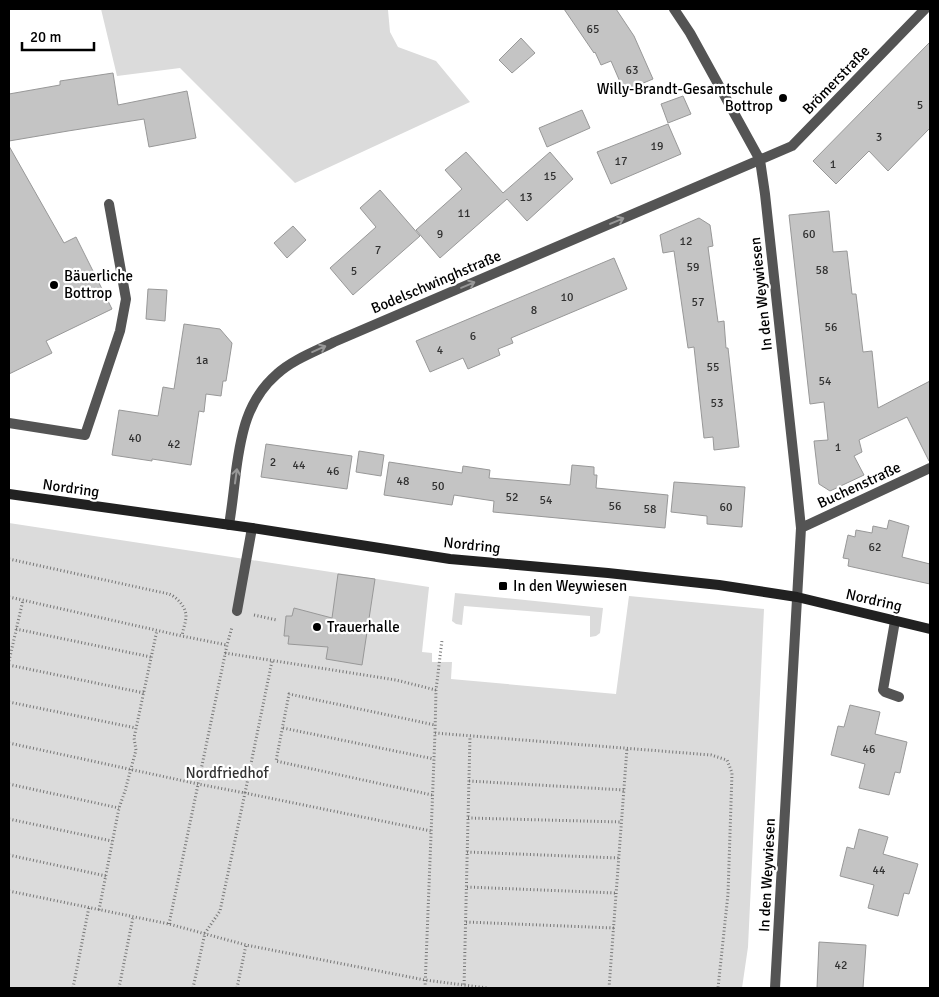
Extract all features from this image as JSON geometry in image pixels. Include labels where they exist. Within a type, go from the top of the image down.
[{"type":"street","name":"In den Weywiesen","points":[[674,9],[690,32],[760,160],[796,479],[800,528],[798,597],[776,988]]},
{"type":"street","name":"Brömerstraße","points":[[760,160],[792,146],[925,9]]},
{"type":"street","name":"Bodelschwinghstraße","points":[[229,525],[244,425],[252,404],[277,373],[302,357],[334,342],[760,160]]},
{"type":"street","points":[[9,423],[85,435],[120,331],[126,298],[109,204]]},
{"type":"street","name":"Buchenstraße","points":[[800,528],[930,468]]},
{"type":"street","name":"Nordring","points":[[9,494],[252,528],[450,559],[719,585],[798,597],[930,629]]},
{"type":"street","points":[[237,611],[252,528]]},
{"type":"street","points":[[895,621],[883,690],[899,696]]},
{"type":"path","points":[[9,559],[169,594],[175,597],[186,614],[182,636]]},
{"type":"path","points":[[9,597],[182,636],[227,644]]},
{"type":"path","points":[[23,600],[9,663],[144,693]]},
{"type":"path","points":[[169,924],[227,644],[237,611],[277,620]]},
{"type":"path","points":[[16,629],[151,657]]},
{"type":"path","points":[[99,910],[119,808],[136,750],[134,738],[157,630]]},
{"type":"path","points":[[425,988],[436,690],[442,640]]},
{"type":"path","points":[[226,653],[396,680],[436,690]]},
{"type":"path","points":[[193,988],[205,933],[220,911],[272,661]]},
{"type":"path","points":[[432,795],[276,762],[289,694],[435,724]]},
{"type":"path","points":[[9,702],[136,728]]},
{"type":"path","points":[[282,728],[434,760]]},
{"type":"path","points":[[435,734],[711,755],[727,760],[732,773],[728,894],[718,988]]},
{"type":"path","points":[[464,987],[470,736]]},
{"type":"path","points":[[9,743],[198,784],[431,830]]},
{"type":"path","points":[[609,988],[627,748]]},
{"type":"path","points":[[469,781],[624,790]]},
{"type":"path","points":[[9,784],[119,808]]},
{"type":"path","points":[[468,818],[622,822]]},
{"type":"path","points":[[9,819],[112,842]]},
{"type":"path","points":[[467,852],[619,858]]},
{"type":"path","points":[[9,855],[106,876]]},
{"type":"path","points":[[466,886],[616,894]]},
{"type":"path","points":[[9,890],[169,924],[246,945],[464,987],[487,988]]},
{"type":"path","points":[[72,988],[89,907]]},
{"type":"path","points":[[118,988],[133,917]]},
{"type":"path","points":[[466,922],[614,928]]},
{"type":"path","points":[[237,988],[246,945]]},
{"type":"green space","points":[[101,9],[389,9],[390,32],[398,47],[436,61],[470,102],[295,183],[180,68],[117,76]]},
{"type":"green space","name":"Nordfriedhof","points":[[9,523],[429,587],[422,652],[432,653],[432,662],[452,662],[451,679],[616,694],[629,596],[764,609],[748,947],[742,988],[9,988]]},
{"type":"green space","points":[[455,593],[603,608],[600,633],[590,637],[590,616],[464,606],[462,625],[456,624],[452,621]]},
{"type":"building","points":[[564,9],[616,9],[634,36],[653,79],[624,91],[611,61],[601,65],[595,52]]},
{"type":"building","points":[[521,38],[535,53],[512,73],[499,60]]},
{"type":"building","points":[[930,42],[930,128],[888,171],[869,151],[836,184],[813,161]]},
{"type":"building","points":[[113,73],[118,105],[187,91],[196,138],[149,147],[144,119],[9,141],[9,94],[60,85],[60,81]]},
{"type":"building","points":[[683,96],[691,114],[668,123],[661,104]]},
{"type":"building","points":[[582,110],[590,128],[547,147],[539,128]]},
{"type":"building","points":[[668,124],[681,154],[611,184],[597,152]]},
{"type":"building","name":"Bäuerliche Bottrop","points":[[9,146],[64,243],[76,237],[112,309],[46,341],[52,353],[9,374]]},
{"type":"building","points":[[466,152],[503,193],[550,152],[573,179],[527,221],[507,199],[440,258],[416,230],[462,189],[445,170]]},
{"type":"building","points":[[380,190],[420,236],[353,295],[330,268],[376,227],[360,208]]},
{"type":"building","points":[[829,211],[833,252],[847,251],[852,294],[856,294],[863,352],[872,351],[878,408],[930,381],[930,461],[907,417],[859,440],[862,452],[854,456],[864,475],[830,491],[819,484],[814,441],[828,440],[824,402],[810,404],[789,215]]},
{"type":"building","points":[[699,218],[710,225],[713,246],[708,247],[718,322],[724,321],[739,447],[714,450],[713,437],[704,438],[694,347],[688,348],[674,251],[663,253],[660,235]]},
{"type":"building","points":[[293,226],[306,240],[287,258],[274,243]]},
{"type":"building","points":[[614,258],[627,289],[511,338],[513,343],[498,349],[500,355],[468,369],[463,358],[430,372],[416,341]]},
{"type":"building","points":[[148,289],[167,290],[165,321],[146,319]]},
{"type":"building","points":[[184,324],[220,329],[232,343],[226,381],[223,381],[221,396],[206,394],[204,412],[199,411],[191,465],[112,455],[119,410],[158,416],[163,387],[174,389]]},
{"type":"building","points":[[266,444],[352,456],[347,489],[261,477]]},
{"type":"building","points":[[359,451],[384,455],[381,476],[356,472]]},
{"type":"building","points":[[389,462],[462,473],[463,466],[490,470],[489,478],[570,485],[572,465],[594,467],[594,475],[597,475],[596,488],[668,495],[665,528],[493,512],[494,501],[454,495],[452,505],[384,495]]},
{"type":"building","points":[[674,482],[745,487],[742,527],[707,524],[707,516],[671,512]]},
{"type":"building","points":[[889,520],[909,526],[902,557],[930,564],[930,584],[848,566],[849,559],[843,558],[848,535],[855,537],[856,530],[872,533],[873,526],[887,529]]},
{"type":"building","points":[[338,574],[375,579],[362,665],[326,659],[328,647],[288,644],[289,636],[284,636],[286,616],[292,616],[294,608],[332,618]]},
{"type":"building","points":[[850,705],[880,712],[875,734],[907,742],[900,773],[895,772],[889,795],[859,788],[865,764],[831,755],[838,726],[844,727]]},
{"type":"building","points":[[859,829],[888,837],[883,854],[918,864],[909,894],[904,893],[898,916],[868,908],[874,885],[840,876],[847,847],[854,849]]},
{"type":"building","points":[[819,942],[866,945],[863,988],[817,988]]},
{"type":"place","name":"Willy-Brandt-Gesamtschule Bottrop","points":[[783,98]]},
{"type":"place","name":"Bäuerliche Bottrop","points":[[54,285]]},
{"type":"place","name":"In den Weywiesen","points":[[503,586]]},
{"type":"place","name":"Trauerhalle","points":[[317,627]]}]
